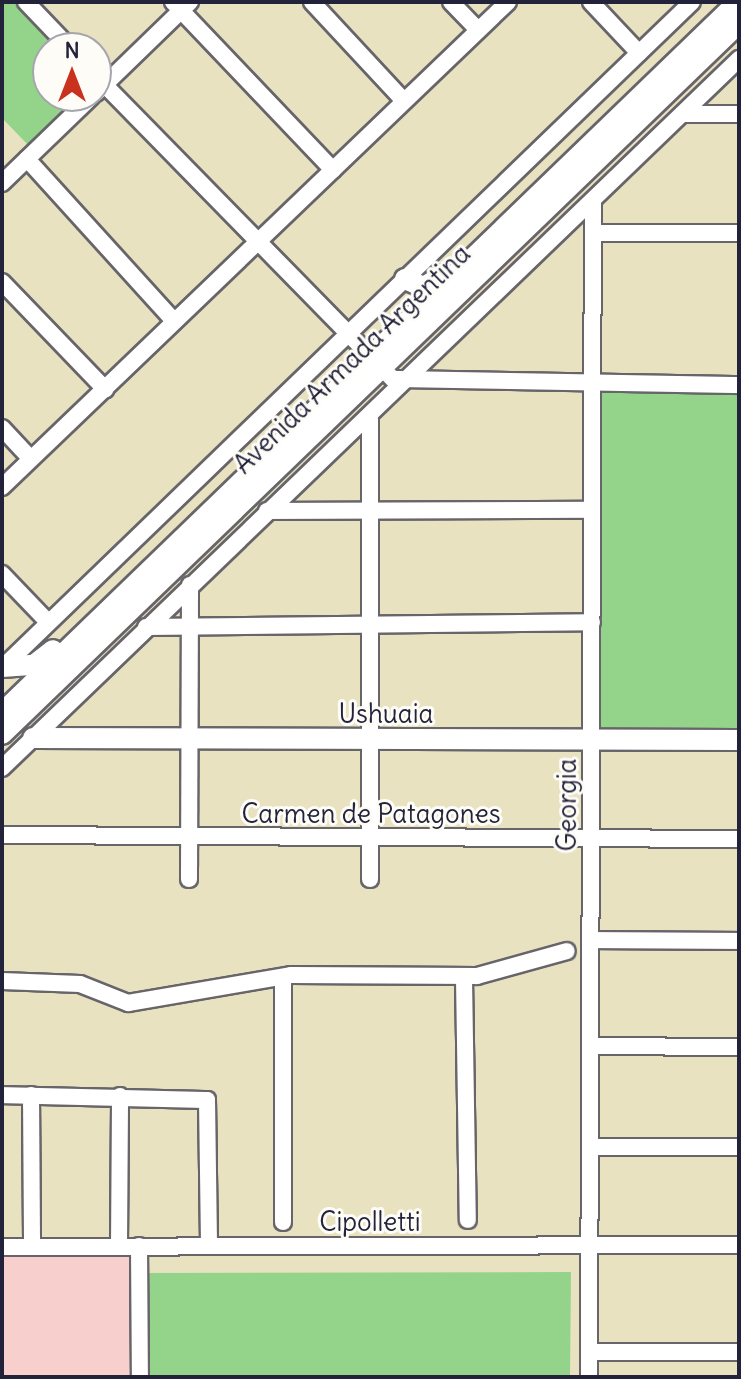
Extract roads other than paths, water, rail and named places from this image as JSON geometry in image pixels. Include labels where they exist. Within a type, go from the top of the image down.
[{"type":"main road","name":"Avenida Armada Argentina","points":[[2,734],[374,363],[478,249],[738,2]]},
{"type":"main road","name":"Avenida Armada Argentina","points":[[2,713],[112,603],[739,23]]},
{"type":"main road","points":[[405,279],[424,287],[478,249]]},
{"type":"main road","points":[[2,668],[40,662],[112,603]]},
{"type":"main road","name":"Ushuaia","points":[[33,738],[739,740]]},
{"type":"street","points":[[26,2],[55,32]]},
{"type":"street","points":[[312,2],[404,101]]},
{"type":"street","points":[[451,2],[478,30]]},
{"type":"street","points":[[2,487],[508,2]]},
{"type":"street","points":[[591,2],[639,53]]},
{"type":"street","name":"Avenida Armada Argentina","points":[[2,668],[47,621],[692,2]]},
{"type":"street","points":[[112,72],[181,5],[333,170]]},
{"type":"street","name":"Avenida Armada Argentina","points":[[2,768],[267,511],[370,419],[739,59]]},
{"type":"street","points":[[112,102],[374,363],[405,385],[739,385]]},
{"type":"street","points":[[2,183],[73,112]]},
{"type":"street","points":[[683,114],[739,114]]},
{"type":"street","points":[[27,159],[174,321]]},
{"type":"street","name":"Georgia","points":[[589,1377],[593,201]]},
{"type":"street","points":[[593,233],[739,233]]},
{"type":"street","points":[[2,282],[105,389]]},
{"type":"street","points":[[370,419],[370,879]]},
{"type":"street","points":[[2,428],[31,459]]},
{"type":"street","points":[[267,511],[592,510]]},
{"type":"street","points":[[2,574],[47,621]]},
{"type":"street","points":[[189,879],[190,585]]},
{"type":"street","points":[[146,627],[592,622]]},
{"type":"street","name":"Carmen de Patagones","points":[[2,835],[739,839]]},
{"type":"street","points":[[591,940],[739,941]]},
{"type":"street","points":[[2,981],[80,984],[128,1003],[283,977],[464,978],[567,951]]},
{"type":"street","points":[[283,977],[283,1222]]},
{"type":"street","points":[[464,978],[468,1220]]},
{"type":"street","points":[[592,1046],[739,1047]]},
{"type":"street","points":[[2,1095],[207,1100],[209,1246]]},
{"type":"street","points":[[31,1095],[32,1247]]},
{"type":"street","points":[[119,1246],[120,1096]]},
{"type":"street","points":[[590,1147],[739,1147]]},
{"type":"street","name":"Cipolletti","points":[[2,1247],[739,1245]]},
{"type":"street","points":[[139,1246],[140,1377]]},
{"type":"street","points":[[589,1352],[739,1352]]}]
